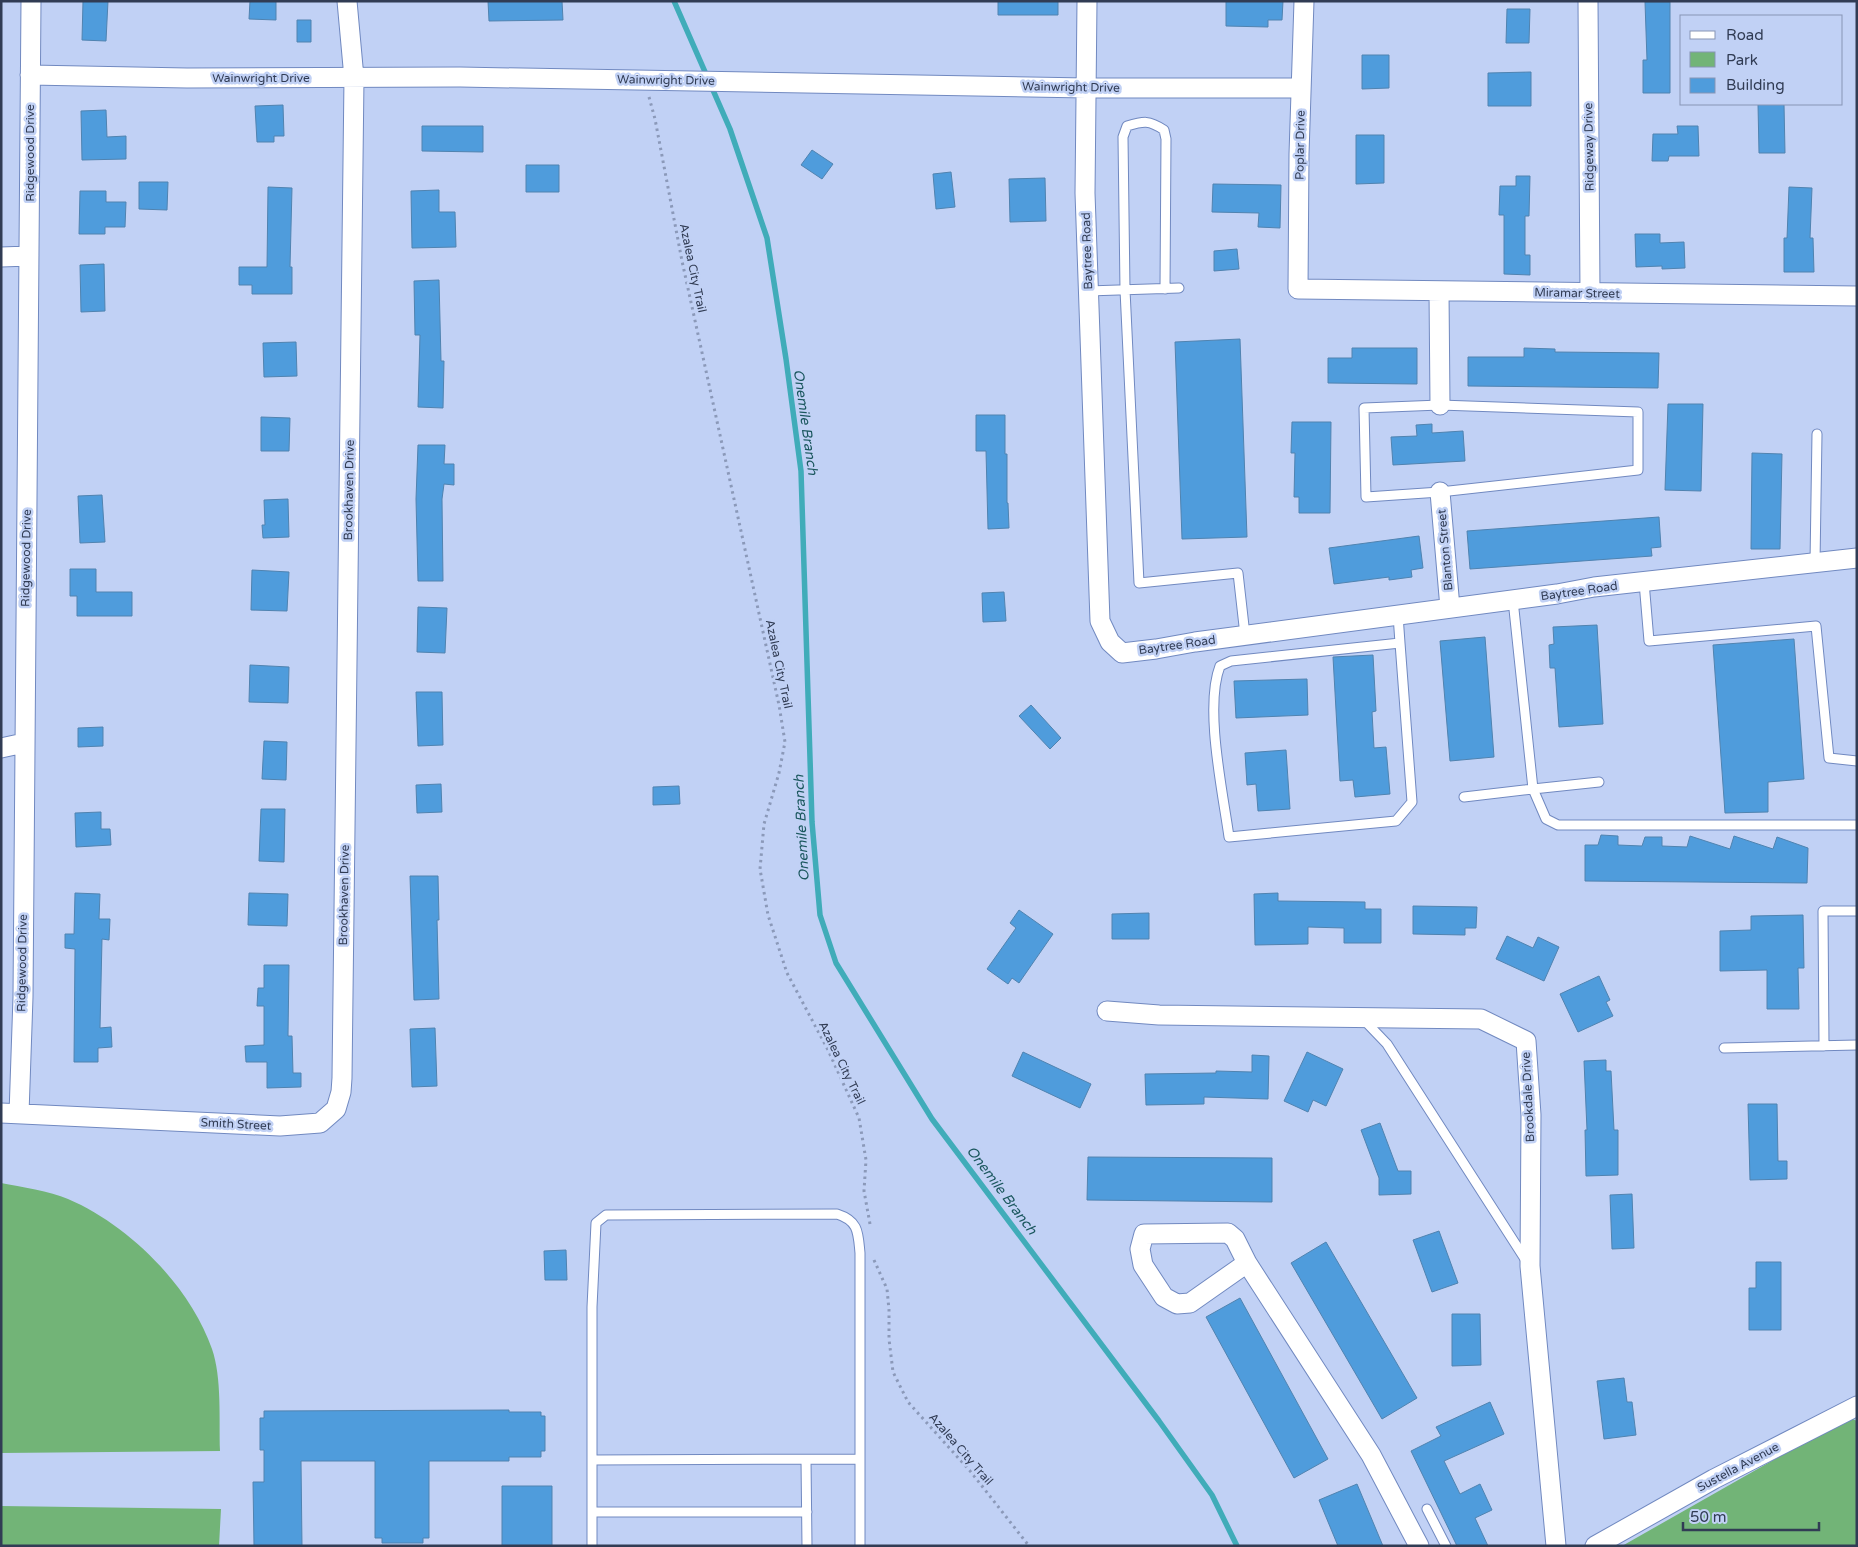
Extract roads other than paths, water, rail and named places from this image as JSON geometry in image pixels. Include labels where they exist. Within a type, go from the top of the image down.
[{"type":"street","name":"Ridgewood Drive","points":[[10,1114],[22,996],[31,1]]},
{"type":"street","name":"Brookhaven Drive","points":[[343,980],[354,78],[347,1]]},
{"type":"street","name":"Baytree Road","points":[[1087,1],[1086,192],[1088,291],[1100,621],[1110,642],[1122,652],[1156,649],[1245,635],[1513,600],[1594,587],[1857,558]]},
{"type":"street","name":"Poplar Drive","points":[[1298,289],[1304,1]]},
{"type":"street","name":"Ridgeway Drive","points":[[1588,1],[1590,293]]},
{"type":"street","name":"Wainwright Drive","points":[[30,75],[186,78],[460,77],[1086,88],[1301,88]]},
{"type":"street","points":[[1,257],[30,256]]},
{"type":"street","name":"Miramar Street","points":[[1298,289],[1857,296]]},
{"type":"street","points":[[1440,291],[1440,405]]},
{"type":"street","name":"Blanton Street","points":[[1440,492],[1450,608]]},
{"type":"street","points":[[1,748],[24,744]]},
{"type":"street","name":"Smith Street","points":[[10,1114],[280,1126],[320,1123],[336,1109],[341,1092],[343,980]]},
{"type":"street","name":"Brookdale Drive","points":[[1107,1011],[1169,1016],[1480,1020],[1526,1041],[1531,1115],[1530,1266],[1556,1546]]},
{"type":"street","points":[[1247,1263],[1190,1303],[1177,1304],[1164,1297],[1143,1265],[1140,1248],[1144,1234],[1228,1233],[1235,1239],[1247,1263],[1371,1455],[1419,1546]]},
{"type":"street","name":"Sustella Avenue","points":[[1595,1546],[1714,1479],[1857,1406]]},
{"type":"lane","points":[[1165,289],[1166,139],[1164,130],[1152,122],[1139,122],[1126,126],[1123,137],[1125,290],[1139,583],[1238,573],[1245,635]]},
{"type":"lane","points":[[1088,291],[1179,288]]},
{"type":"lane","points":[[1440,405],[1638,412],[1638,470],[1440,492],[1366,497],[1364,408],[1440,405]]},
{"type":"lane","points":[[1815,563],[1817,434]]},
{"type":"lane","points":[[1644,582],[1649,640],[1816,626],[1829,758],[1857,761]]},
{"type":"lane","points":[[1513,600],[1533,789],[1546,818],[1558,825],[1857,825]]},
{"type":"lane","points":[[1398,615],[1412,802],[1403,815],[1396,821],[1229,837],[1215,733],[1214,702],[1216,678],[1220,666],[1231,661],[1400,643]]},
{"type":"lane","points":[[1464,797],[1599,782]]},
{"type":"lane","points":[[1824,1046],[1823,911],[1857,911]]},
{"type":"lane","points":[[1362,1018],[1387,1044],[1530,1266]]},
{"type":"lane","points":[[1724,1048],[1857,1045]]},
{"type":"lane","points":[[592,1546],[592,1307],[596,1223],[606,1216],[837,1214],[848,1218],[857,1228],[860,1253],[860,1546]]},
{"type":"lane","points":[[592,1460],[860,1459]]},
{"type":"lane","points":[[806,1460],[807,1546]]},
{"type":"lane","points":[[1427,1509],[1446,1546]]},
{"type":"lane","points":[[592,1512],[807,1512]]},
{"type":"waterway","name":"Onemile Branch","points":[[674,1],[730,129],[767,238],[801,471],[812,822],[820,915],[836,963],[932,1119],[1159,1421],[1212,1495],[1237,1546]]}]
